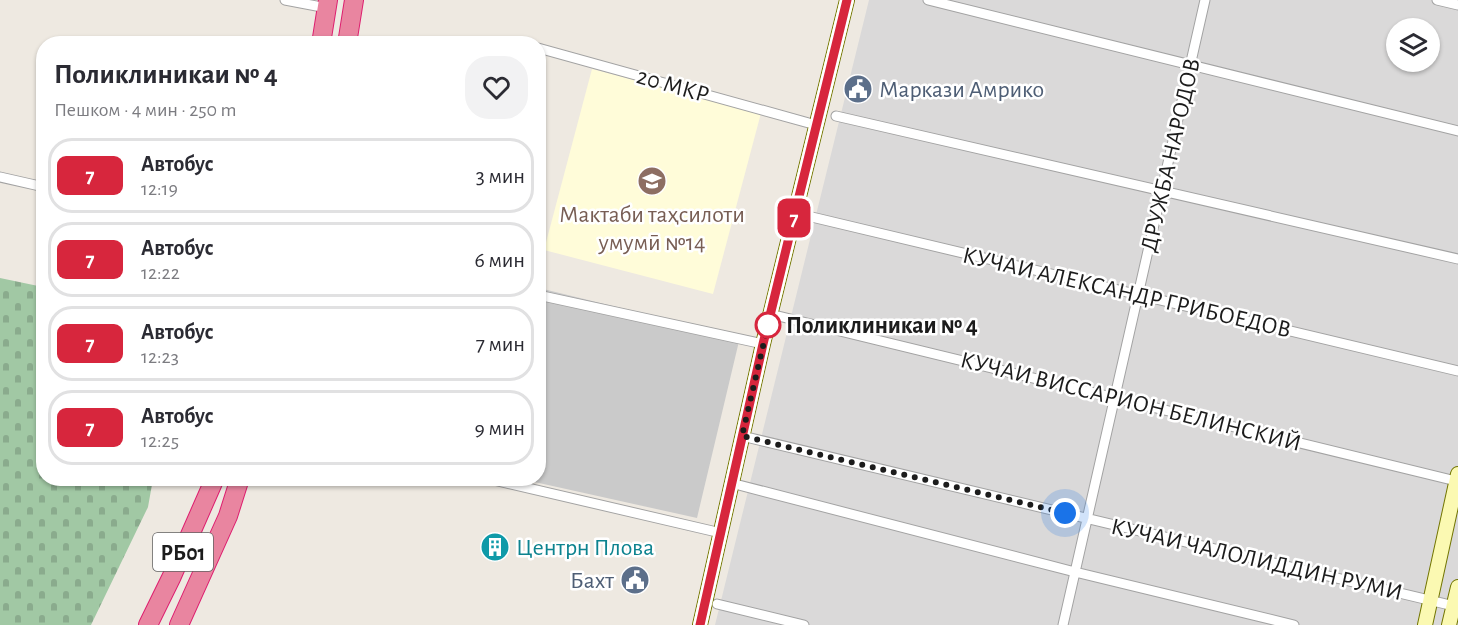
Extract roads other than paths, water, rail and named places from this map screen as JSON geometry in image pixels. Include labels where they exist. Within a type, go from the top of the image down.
[{"type":"highway","points":[[348,36],[354,0]]},
{"type":"highway","points":[[322,36],[328,4]]},
{"type":"highway","name":"РБ01","points":[[148,625],[211,486]]},
{"type":"highway","name":"РБ01","points":[[180,625],[228,516],[237,486]]},
{"type":"main road","points":[[700,625],[718,532],[795,213],[812,124],[847,0]]},
{"type":"main road","points":[[1425,625],[1457,477]]},
{"type":"main road","points":[[1449,625],[1456,606],[1458,587]]},
{"type":"street","points":[[285,0],[328,4]]},
{"type":"street","points":[[928,0],[1458,131]]},
{"type":"street","name":"ДРУЖБА НАРОДОВ","points":[[1063,625],[1205,0]]},
{"type":"street","points":[[1437,0],[1458,5]]},
{"type":"street","name":"20 МКР","points":[[546,50],[812,124]]},
{"type":"street","points":[[836,116],[1458,259]]},
{"type":"street","points":[[0,177],[36,185]]},
{"type":"street","name":"КУЧАИ АЛЕКСАНДР ГРИБОЕДОВ","points":[[795,213],[1458,371]]},
{"type":"street","points":[[546,297],[763,344]]},
{"type":"street","name":"КУЧАИ ВИССАРИОН БЕЛИНСКИЙ","points":[[770,314],[1457,477]]},
{"type":"street","name":"КУЧАИ ЧАЛОЛИДДИН РУМИ","points":[[742,436],[1456,606]]},
{"type":"street","points":[[731,483],[1075,572],[1294,625]]},
{"type":"street","points":[[520,486],[718,532]]},
{"type":"street","points":[[717,604],[804,625]]},
{"type":"place","name":"Маркази Амрико","points":[[858,89]]},
{"type":"place","name":"Мактаби таҳсилоти умумӣ №14","points":[[652,181]]},
{"type":"place","name":"Поликлиникаи № 4","points":[[768,325]]},
{"type":"place","name":"Центрн Плова","points":[[495,547]]},
{"type":"place","name":"Бахт","points":[[635,580]]}]
